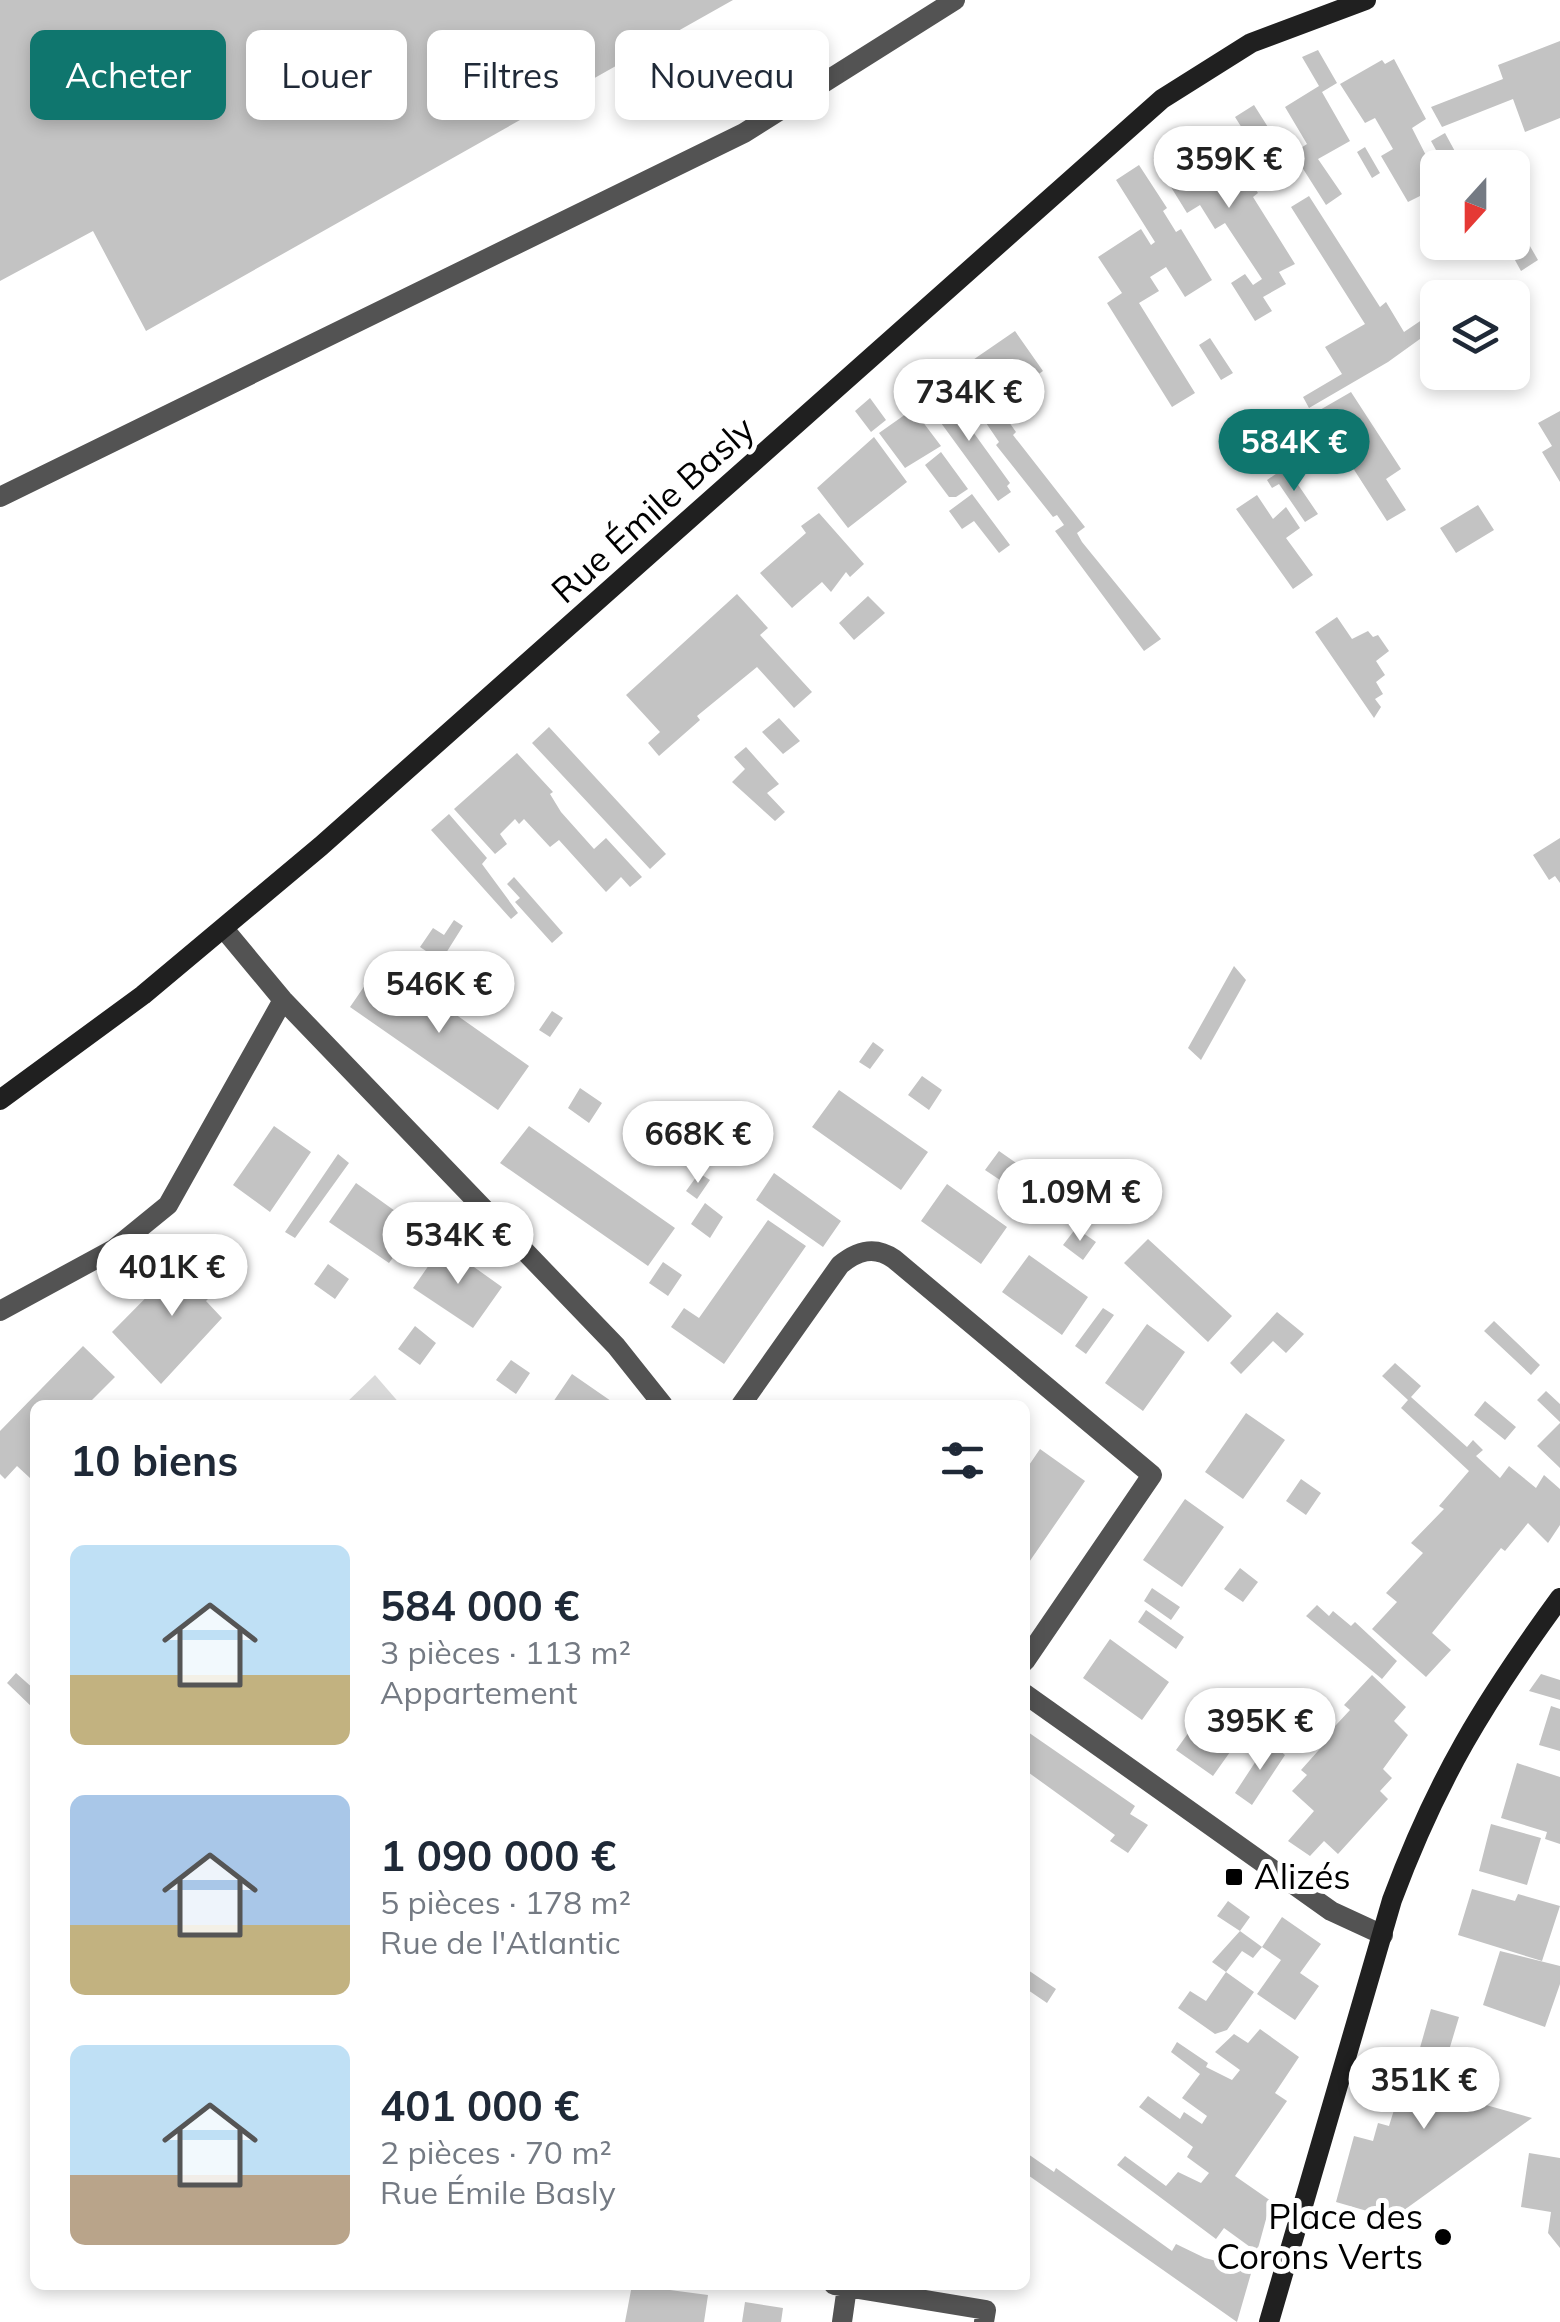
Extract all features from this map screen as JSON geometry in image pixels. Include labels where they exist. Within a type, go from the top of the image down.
[{"type":"street","points":[[0,497],[744,133],[955,0]]},
{"type":"street","name":"Rue Émile Basly","points":[[0,1100],[143,995],[224,929],[510,681],[1162,100],[1251,43],[1366,0]]},
{"type":"street","points":[[224,929],[284,1000],[616,1346],[659,1400]]},
{"type":"street","points":[[0,1311],[114,1249],[168,1205],[284,1000]]},
{"type":"street","points":[[745,1400],[840,1265],[850,1256],[874,1250],[894,1259],[1152,1475],[1030,1654]]},
{"type":"street","points":[[1270,2322],[1382,1935],[1414,1842],[1458,1749],[1493,1691],[1560,1598]]},
{"type":"street","points":[[1030,1698],[1331,1911],[1382,1935]]},
{"type":"street","points":[[841,2290],[842,2322]]},
{"type":"street","points":[[865,2290],[986,2310],[984,2322]]},
{"type":"shaded area","points":[[375,1375],[397,1400],[349,1400]]},
{"type":"building","points":[[0,0],[733,0],[680,30],[615,30],[615,67],[595,78],[595,30],[427,30],[427,120],[520,120],[146,331],[93,231],[0,281]]},
{"type":"building","points":[[1560,41],[1560,118],[1525,132],[1513,99],[1442,127],[1431,107],[1503,79],[1498,65]]},
{"type":"building","points":[[1318,50],[1337,83],[1322,92],[1350,141],[1318,159],[1342,194],[1326,205],[1293,153],[1307,144],[1285,107],[1319,86],[1302,57]]},
{"type":"building","points":[[1394,59],[1426,119],[1412,128],[1423,150],[1420,150],[1420,196],[1408,202],[1381,156],[1393,149],[1375,118],[1365,123],[1340,84],[1382,60],[1385,64]]},
{"type":"building","points":[[1254,105],[1273,135],[1254,147],[1235,117]]},
{"type":"building","points":[[1216,128],[1258,193],[1253,197],[1295,264],[1279,272],[1286,284],[1263,297],[1272,311],[1255,321],[1231,283],[1245,274],[1253,285],[1262,279],[1225,223],[1215,229],[1200,205],[1187,213],[1153,158],[1188,136],[1223,189],[1226,186],[1197,140]]},
{"type":"building","points":[[1445,133],[1454,150],[1436,150],[1431,141]]},
{"type":"building","points":[[1365,147],[1380,173],[1372,178],[1357,152]]},
{"type":"building","points":[[1139,165],[1167,208],[1163,211],[1176,232],[1181,229],[1212,280],[1185,297],[1166,267],[1150,277],[1159,291],[1139,303],[1195,393],[1172,407],[1107,303],[1122,293],[1098,257],[1141,229],[1151,245],[1155,242],[1116,180]]},
{"type":"building","points":[[1309,196],[1380,307],[1386,302],[1404,332],[1420,321],[1420,339],[1309,408],[1303,397],[1342,374],[1325,347],[1365,324],[1291,207]]},
{"type":"building","points":[[1530,246],[1538,260],[1521,271],[1515,260],[1530,260]]},
{"type":"building","points":[[1015,331],[1043,371],[996,404],[967,364]]},
{"type":"building","points":[[1210,338],[1233,373],[1221,380],[1199,345]]},
{"type":"building","points":[[942,389],[1010,483],[1007,486],[1011,492],[998,501],[925,401]]},
{"type":"building","points":[[1351,392],[1401,469],[1386,479],[1406,510],[1387,521],[1326,426],[1282,453],[1273,437]]},
{"type":"building","points":[[870,398],[886,420],[871,432],[855,411]]},
{"type":"building","points":[[999,408],[1016,432],[1013,435],[1085,527],[1077,533],[1082,542],[1161,639],[1144,651],[1055,531],[1064,525],[1057,515],[1053,517],[996,445],[999,442],[984,420]]},
{"type":"building","points":[[913,409],[941,446],[905,468],[879,433]]},
{"type":"building","points":[[1560,411],[1560,482],[1542,452],[1552,446],[1538,423]]},
{"type":"building","points":[[874,437],[907,482],[848,528],[817,488]]},
{"type":"building","points":[[941,452],[968,489],[956,497],[949,497],[925,465]]},
{"type":"building","points":[[1286,467],[1318,514],[1305,522],[1279,484],[1272,488],[1267,480]]},
{"type":"building","points":[[972,494],[1010,545],[999,553],[974,521],[962,529],[949,511]]},
{"type":"building","points":[[1257,495],[1273,519],[1286,507],[1300,528],[1286,538],[1313,575],[1293,589],[1236,509]]},
{"type":"building","points":[[1478,505],[1494,530],[1456,553],[1440,528]]},
{"type":"building","points":[[819,513],[864,564],[850,577],[846,572],[831,592],[822,582],[792,608],[760,573],[806,533],[801,526]]},
{"type":"building","points":[[737,594],[768,628],[760,635],[812,692],[794,708],[757,667],[697,716],[700,720],[659,756],[648,743],[660,732],[626,695]]},
{"type":"building","points":[[868,596],[885,613],[854,640],[839,623]]},
{"type":"building","points":[[1337,617],[1352,639],[1368,631],[1373,637],[1378,635],[1389,651],[1376,661],[1385,675],[1376,682],[1383,694],[1375,699],[1381,707],[1374,718],[1315,632]]},
{"type":"building","points":[[779,718],[800,741],[783,754],[762,732]]},
{"type":"building","points":[[549,727],[666,854],[650,869],[532,743]]},
{"type":"building","points":[[746,747],[779,784],[767,793],[785,812],[775,821],[732,782],[745,769],[734,757]]},
{"type":"building","points":[[517,753],[553,792],[550,794],[561,812],[594,849],[606,838],[642,877],[630,887],[621,877],[606,892],[559,840],[550,847],[524,819],[519,824],[515,819],[500,834],[507,844],[495,854],[454,809]]},
{"type":"building","points":[[449,814],[487,858],[482,864],[518,913],[511,919],[431,830]]},
{"type":"building","points":[[1560,838],[1560,883],[1555,876],[1549,880],[1533,855]]},
{"type":"building","points":[[514,877],[563,933],[552,943],[515,902],[520,898],[507,884]]},
{"type":"building","points":[[454,920],[463,926],[441,961],[420,947],[433,928],[444,935]]},
{"type":"building","points":[[381,962],[529,1066],[498,1110],[350,1007]]},
{"type":"building","points":[[1234,966],[1246,980],[1201,1060],[1188,1048]]},
{"type":"building","points":[[492,970],[513,983],[500,1002],[479,987]]},
{"type":"building","points":[[552,1011],[563,1018],[550,1037],[539,1030]]},
{"type":"building","points":[[873,1042],[884,1050],[870,1069],[859,1062]]},
{"type":"building","points":[[922,1076],[942,1090],[929,1110],[908,1095]]},
{"type":"building","points":[[580,1088],[602,1103],[589,1123],[568,1108]]},
{"type":"building","points":[[839,1090],[928,1152],[901,1190],[812,1127]]},
{"type":"building","points":[[274,1126],[311,1152],[270,1212],[233,1185]]},
{"type":"building","points":[[529,1126],[675,1228],[648,1266],[500,1163]]},
{"type":"building","points":[[641,1130],[661,1144],[648,1163],[627,1149]]},
{"type":"building","points":[[999,1151],[1019,1165],[1006,1184],[985,1170]]},
{"type":"building","points":[[338,1154],[349,1163],[295,1238],[285,1232]]},
{"type":"building","points":[[699,1173],[710,1180],[697,1199],[686,1191]]},
{"type":"building","points":[[774,1173],[841,1221],[823,1247],[756,1200]]},
{"type":"building","points":[[356,1183],[416,1226],[389,1263],[329,1222]]},
{"type":"building","points":[[947,1184],[1007,1227],[981,1264],[921,1221]]},
{"type":"building","points":[[705,1203],[723,1217],[710,1238],[691,1224]]},
{"type":"building","points":[[768,1220],[806,1246],[724,1364],[671,1327],[684,1308],[699,1318]]},
{"type":"building","points":[[1076,1228],[1096,1242],[1083,1260],[1063,1245]]},
{"type":"building","points":[[1148,1239],[1232,1316],[1208,1342],[1124,1263]]},
{"type":"building","points":[[443,1245],[502,1287],[473,1328],[413,1288]]},
{"type":"building","points":[[190,1253],[222,1285],[206,1301],[222,1318],[161,1384],[112,1332]]},
{"type":"building","points":[[1029,1255],[1088,1297],[1062,1335],[1002,1292]]},
{"type":"building","points":[[663,1262],[682,1275],[668,1296],[649,1283]]},
{"type":"building","points":[[328,1264],[349,1279],[335,1299],[314,1284]]},
{"type":"building","points":[[1103,1308],[1114,1315],[1086,1354],[1075,1346]]},
{"type":"building","points":[[1277,1312],[1304,1334],[1286,1353],[1273,1341],[1241,1374],[1230,1363]]},
{"type":"building","points":[[1494,1321],[1540,1365],[1531,1375],[1484,1331]]},
{"type":"building","points":[[1147,1324],[1185,1352],[1143,1411],[1105,1383]]},
{"type":"building","points":[[415,1326],[436,1343],[420,1365],[398,1349]]},
{"type":"building","points":[[83,1346],[115,1377],[92,1400],[30,1400]]},
{"type":"building","points":[[511,1360],[530,1373],[516,1394],[496,1380]]},
{"type":"building","points":[[1395,1363],[1421,1386],[1411,1397],[1467,1447],[1473,1440],[1483,1450],[1476,1456],[1500,1478],[1509,1466],[1536,1488],[1544,1475],[1560,1489],[1560,1525],[1548,1543],[1528,1523],[1505,1551],[1501,1548],[1432,1633],[1451,1650],[1426,1677],[1372,1629],[1397,1602],[1386,1593],[1423,1553],[1411,1543],[1444,1509],[1439,1506],[1469,1471],[1401,1408],[1408,1400],[1382,1376]]},
{"type":"building","points":[[572,1374],[610,1400],[554,1400]]},
{"type":"building","points":[[1546,1391],[1560,1404],[1560,1422],[1537,1400]]},
{"type":"building","points":[[30,1400],[30,1478],[17,1466],[5,1479],[0,1474],[0,1431]]},
{"type":"building","points":[[1485,1401],[1516,1427],[1505,1440],[1474,1415]]},
{"type":"building","points":[[1246,1413],[1285,1440],[1243,1499],[1205,1472]]},
{"type":"building","points":[[1560,1423],[1560,1468],[1537,1446]]},
{"type":"building","points":[[1040,1449],[1085,1481],[1030,1561],[1030,1464]]},
{"type":"building","points":[[1301,1479],[1321,1493],[1306,1515],[1286,1501]]},
{"type":"building","points":[[1185,1499],[1224,1527],[1182,1587],[1143,1560]]},
{"type":"building","points":[[1240,1568],[1258,1582],[1243,1602],[1224,1589]]},
{"type":"building","points":[[1152,1588],[1180,1607],[1171,1620],[1144,1601]]},
{"type":"building","points":[[1317,1605],[1329,1616],[1333,1611],[1351,1626],[1355,1622],[1397,1661],[1382,1679],[1306,1616]]},
{"type":"building","points":[[1146,1610],[1184,1637],[1176,1649],[1138,1622]]},
{"type":"building","points":[[1110,1639],[1169,1682],[1142,1720],[1083,1678]]},
{"type":"building","points":[[16,1673],[30,1686],[30,1705],[7,1683]]},
{"type":"building","points":[[1541,1674],[1560,1680],[1560,1700],[1529,1691]]},
{"type":"building","points":[[1372,1675],[1406,1707],[1394,1721],[1408,1735],[1383,1769],[1392,1778],[1380,1791],[1388,1799],[1338,1854],[1324,1841],[1310,1856],[1288,1841],[1314,1811],[1292,1791],[1307,1775],[1301,1770],[1326,1742],[1323,1739],[1350,1710],[1344,1705]]},
{"type":"building","points":[[1217,1693],[1231,1705],[1219,1720],[1242,1735],[1213,1776],[1176,1750]]},
{"type":"building","points":[[1551,1706],[1560,1709],[1560,1751],[1539,1745]]},
{"type":"building","points":[[1030,1733],[1135,1806],[1130,1814],[1148,1825],[1128,1853],[1110,1841],[1115,1835],[1030,1774]]},
{"type":"building","points":[[1269,1741],[1285,1755],[1252,1805],[1235,1793]]},
{"type":"building","points":[[1517,1763],[1560,1777],[1560,1844],[1545,1839],[1547,1832],[1501,1818]]},
{"type":"building","points":[[1491,1824],[1541,1838],[1527,1885],[1479,1871]]},
{"type":"building","points":[[1472,1889],[1515,1901],[1518,1894],[1560,1906],[1542,1961],[1458,1935]]},
{"type":"building","points":[[1228,1901],[1250,1917],[1240,1931],[1217,1916]]},
{"type":"building","points":[[1282,1917],[1321,1944],[1300,1973],[1319,1986],[1295,2020],[1257,1994],[1281,1960],[1262,1947]]},
{"type":"building","points":[[1240,1931],[1262,1947],[1253,1958],[1242,1951],[1226,1972],[1212,1962]]},
{"type":"building","points":[[1500,1951],[1560,1966],[1560,1984],[1545,2027],[1483,2005]]},
{"type":"building","points":[[1030,1971],[1056,1989],[1047,2003],[1030,1991]]},
{"type":"building","points":[[1226,1972],[1254,1992],[1227,2030],[1215,2034],[1178,2008],[1190,1991],[1206,2001]]},
{"type":"building","points":[[1431,2009],[1459,2017],[1444,2067],[1468,2073],[1461,2098],[1532,2118],[1400,2213],[1388,2210],[1381,2215],[1336,2202],[1354,2136],[1373,2141],[1378,2123],[1389,2126],[1403,2081],[1410,2083]]},
{"type":"building","points":[[1260,2029],[1299,2057],[1275,2093],[1287,2101],[1235,2176],[1271,2201],[1257,2252],[1224,2228],[1216,2239],[1117,2165],[1125,2156],[1166,2186],[1178,2172],[1201,2183],[1209,2173],[1187,2157],[1193,2147],[1139,2107],[1148,2096],[1180,2119],[1184,2112],[1202,2124],[1207,2116],[1182,2098],[1200,2074],[1171,2052],[1177,2042],[1208,2063],[1206,2067],[1232,2080],[1240,2070],[1215,2052],[1234,2034],[1248,2043]]},
{"type":"building","points":[[1529,2153],[1560,2158],[1560,2248],[1548,2233],[1551,2212],[1521,2207]]},
{"type":"building","points":[[1030,2155],[1054,2172],[1056,2168],[1172,2251],[1176,2244],[1205,2258],[1252,2270],[1237,2322],[1030,2177]]},
{"type":"building","points":[[631,2290],[708,2295],[704,2322],[625,2322]]},
{"type":"building","points":[[745,2302],[783,2308],[781,2322],[742,2322]]},
{"type":"place","name":"Alizés","points":[[1234,1877]]},
{"type":"place","name":"Place des Corons Verts","points":[[1443,2237]]}]
